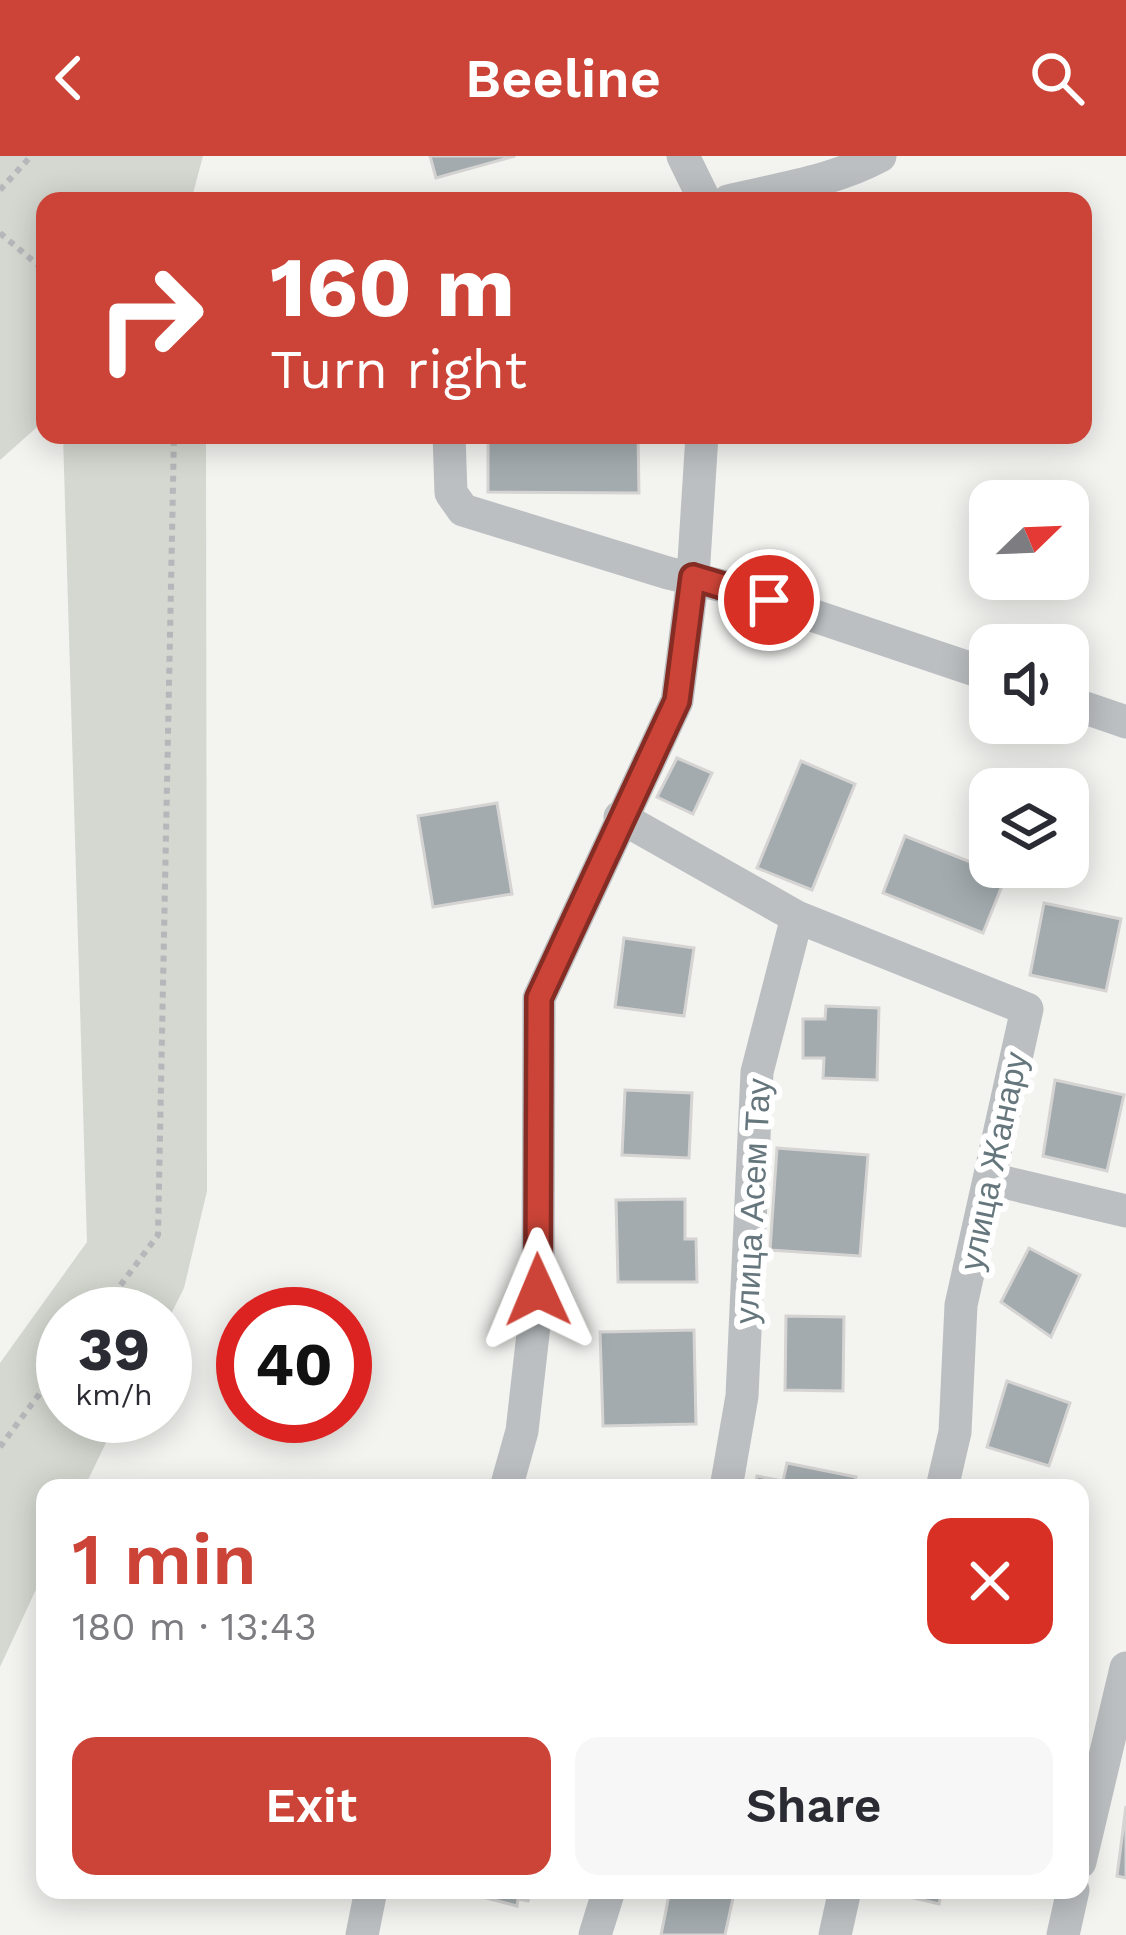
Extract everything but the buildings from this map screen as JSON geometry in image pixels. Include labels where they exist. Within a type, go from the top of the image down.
[{"type":"street","points":[[683,156],[701,192]]},
{"type":"street","points":[[706,156],[706,192]]},
{"type":"street","points":[[762,192],[861,166],[880,156]]},
{"type":"street","points":[[449,444],[451,493],[463,510],[693,577],[969,668]]},
{"type":"street","points":[[508,1479],[521,1431],[538,1290],[539,998],[677,701],[693,577],[701,444]]},
{"type":"street","points":[[1089,709],[1126,722]]},
{"type":"street","points":[[620,817],[797,917]]},
{"type":"street","name":"улица Жанару","points":[[797,917],[1027,1009],[962,1305],[956,1432],[944,1479]]},
{"type":"street","name":"улица Асем Тау","points":[[728,1479],[742,1396],[757,1072],[797,917]]},
{"type":"street","points":[[991,1179],[1126,1211]]},
{"type":"street","points":[[1089,1824],[1126,1668]]},
{"type":"street","points":[[362,1935],[369,1899]]},
{"type":"street","points":[[595,1935],[606,1899]]},
{"type":"street","points":[[835,1935],[843,1899]]},
{"type":"street","points":[[1063,1935],[1071,1899]]},
{"type":"path","points":[[0,190],[31,156]]},
{"type":"path","points":[[0,232],[36,263]]},
{"type":"path","points":[[119,1287],[158,1235],[174,444]]},
{"type":"path","points":[[0,1447],[36,1398]]},
{"type":"shaded area","points":[[0,156],[203,156],[193,192],[36,192],[36,428],[0,460]]},
{"type":"shaded area","points":[[63,444],[206,444],[207,1191],[184,1287],[55,1287],[87,1242]]},
{"type":"shaded area","points":[[36,1313],[36,1443],[106,1443],[88,1479],[36,1479],[36,1589],[0,1667],[0,1363]]},
{"type":"route","points":[[538,1290],[539,998],[677,701],[693,577],[769,600]]}]
